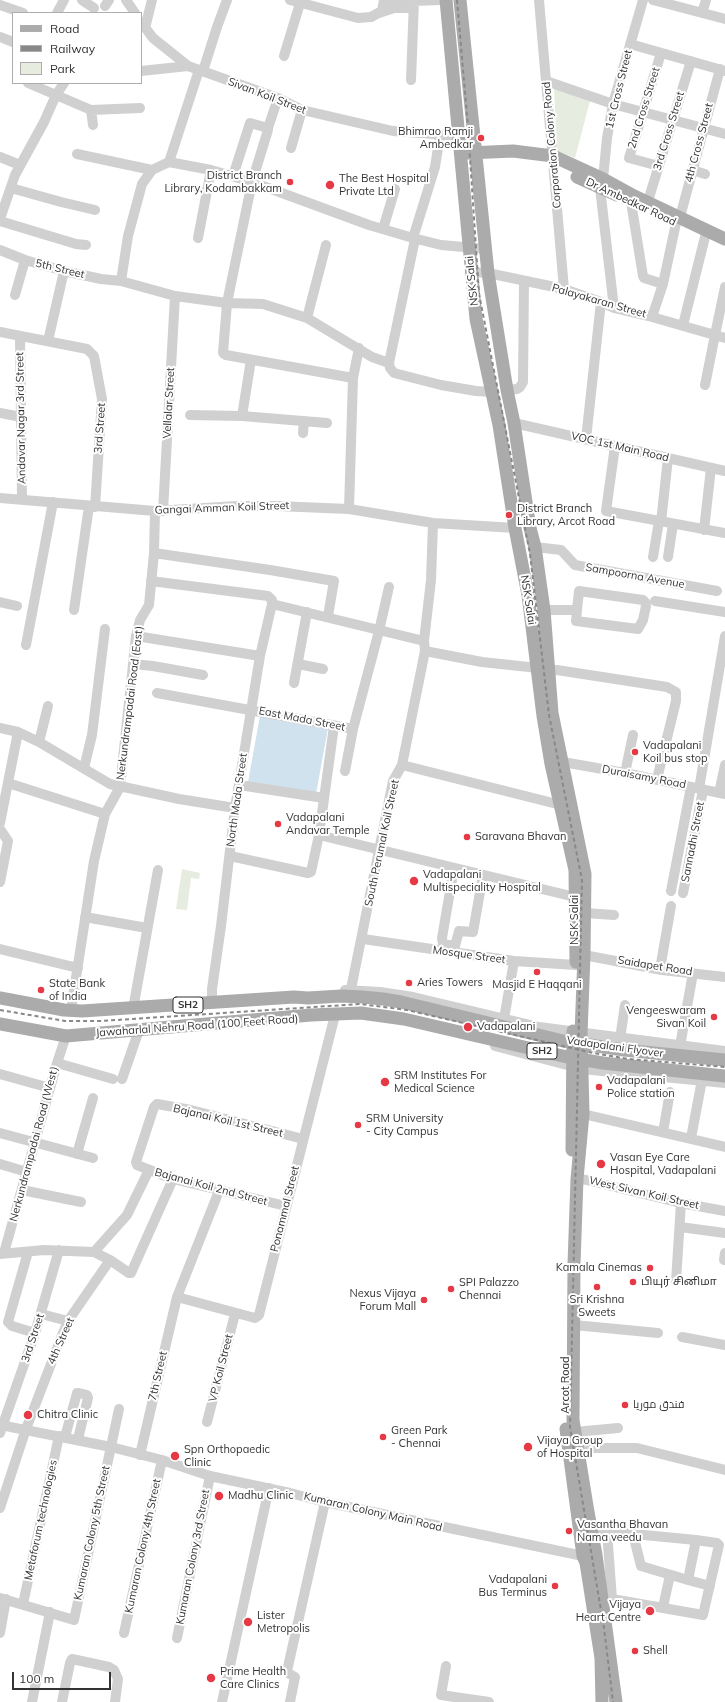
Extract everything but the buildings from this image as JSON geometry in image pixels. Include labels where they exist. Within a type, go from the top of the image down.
[{"type":"main road","name":"NSK Salai","points":[[446,0],[462,154],[466,219],[476,319],[499,425],[515,528],[543,669],[544,716],[557,763],[561,805],[575,870],[577,1033]]},
{"type":"main road","points":[[460,0],[488,273],[507,390],[514,423],[530,528],[538,563],[544,610],[543,669]]},
{"type":"main road","name":"Dr Ambedkar Road","points":[[462,154],[513,151],[538,155],[648,201],[705,236],[725,246]]},
{"type":"main road","name":"Dr Ambedkar Road","points":[[602,183],[631,202],[725,239]]},
{"type":"main road","points":[[465,202],[480,200]]},
{"type":"main road","points":[[466,219],[482,217]]},
{"type":"main road","points":[[522,564],[538,563]]},
{"type":"main road","points":[[557,763],[585,874],[584,955],[577,1033],[577,1067]]},
{"type":"main road","name":"Vadapalani Flyover","points":[[294,997],[308,998],[341,996],[384,999],[563,1041],[624,1050],[725,1060]]},
{"type":"main road","name":"Jawaharlal Nehru Road (100 Feet Road)","points":[[0,998],[71,1010],[133,1009],[294,997]]},
{"type":"main road","name":"Vadapalani Flyover","points":[[295,1017],[311,1014],[362,1013],[404,1018],[567,1057],[604,1063],[725,1076]]},
{"type":"main road","name":"Jawaharlal Nehru Road (100 Feet Road)","points":[[0,1024],[66,1036],[295,1017]]},
{"type":"main road","name":"West Sivan Koil Street","points":[[577,1067],[583,1114],[578,1179]]},
{"type":"main road","name":"Arcot Road","points":[[577,1067],[574,1209],[566,1365],[566,1431],[583,1556],[586,1563],[601,1658],[602,1702]]},
{"type":"main road","name":"Arcot Road","points":[[574,1209],[578,1179]]},
{"type":"main road","name":"Arcot Road","points":[[571,1279],[574,1325],[573,1408],[575,1432],[592,1530],[607,1600],[616,1702]]},
{"type":"street","points":[[58,12],[64,0]]},
{"type":"street","points":[[82,0],[94,8]]},
{"type":"street","points":[[126,0],[134,12]]},
{"type":"street","points":[[143,25],[152,0]]},
{"type":"street","points":[[169,162],[227,0]]},
{"type":"street","points":[[290,0],[358,18],[371,17],[382,11],[384,1],[413,4]]},
{"type":"street","points":[[374,14],[413,4],[442,0]]},
{"type":"street","name":"Corporation Colony Road","points":[[539,0],[564,289]]},
{"type":"street","name":"1st Cross Street","points":[[614,308],[602,183],[607,138],[613,104],[643,0]]},
{"type":"street","points":[[653,0],[668,1],[702,13],[725,19]]},
{"type":"street","points":[[702,13],[706,0]]},
{"type":"street","points":[[284,56],[301,2]]},
{"type":"street","points":[[411,80],[413,4]]},
{"type":"street","points":[[0,5],[20,12]]},
{"type":"street","name":"Sivan Koil Street","points":[[143,25],[154,38],[188,66],[278,98],[302,110],[393,131],[460,136],[474,135]]},
{"type":"street","points":[[0,37],[12,42]]},
{"type":"street","points":[[630,44],[722,70]]},
{"type":"street","name":"2nd Cross Street","points":[[659,166],[629,158],[661,53]]},
{"type":"street","name":"3rd Cross Street","points":[[648,201],[691,61]]},
{"type":"street","points":[[142,71],[188,66]]},
{"type":"street","name":"4th Cross Street","points":[[652,317],[663,284],[678,220],[703,128],[722,70]]},
{"type":"street","points":[[546,81],[613,104],[725,134]]},
{"type":"street","points":[[31,84],[91,110],[140,108]]},
{"type":"street","points":[[63,84],[56,94],[44,122],[6,190],[0,220],[76,244],[86,245]]},
{"type":"street","points":[[278,98],[252,182],[228,303],[223,353],[250,360],[353,378]]},
{"type":"street","points":[[91,110],[93,125]]},
{"type":"street","points":[[291,148],[302,110]]},
{"type":"street","points":[[233,176],[250,123],[268,128]]},
{"type":"street","points":[[440,135],[435,167],[414,238],[389,363],[394,373],[407,377],[441,385],[491,392]]},
{"type":"street","points":[[77,154],[152,170]]},
{"type":"street","points":[[0,157],[20,165]]},
{"type":"street","points":[[121,281],[128,236],[142,184],[152,170],[169,162],[212,170],[233,176],[383,229],[414,238],[441,245],[486,249]]},
{"type":"street","points":[[198,238],[212,170]]},
{"type":"street","points":[[692,170],[705,174]]},
{"type":"street","points":[[383,229],[395,189]]},
{"type":"street","points":[[6,190],[95,210]]},
{"type":"street","points":[[631,202],[643,276],[644,278],[663,284]]},
{"type":"street","points":[[683,325],[705,236]]},
{"type":"street","points":[[307,318],[326,245]]},
{"type":"street","name":"5th Street","points":[[0,250],[25,260],[64,271],[101,279],[121,281],[175,296],[228,303],[263,304],[307,318],[372,357],[389,363]]},
{"type":"street","points":[[15,295],[25,260]]},
{"type":"street","points":[[48,341],[64,271]]},
{"type":"street","name":"Palayakaran Street","points":[[471,272],[488,273],[524,282],[564,289],[614,308],[683,325],[718,336]]},
{"type":"street","points":[[507,390],[517,390],[523,382],[524,282]]},
{"type":"street","points":[[705,385],[718,336],[725,287]]},
{"type":"street","name":"Vellalar Street","points":[[159,511],[175,296]]},
{"type":"street","points":[[586,439],[601,302]]},
{"type":"street","name":"3rd Street","points":[[0,332],[87,350],[94,356],[102,399],[92,507],[74,610]]},
{"type":"street","name":"Andavar Nagar 3rd Street","points":[[20,336],[22,500]]},
{"type":"street","points":[[349,509],[353,378],[359,348]]},
{"type":"street","points":[[242,416],[250,360]]},
{"type":"street","points":[[0,413],[21,417]]},
{"type":"street","points":[[190,415],[242,416],[327,423]]},
{"type":"street","points":[[303,433],[304,421]]},
{"type":"street","name":"VOC 1st Main Road","points":[[514,423],[725,470]]},
{"type":"street","points":[[615,446],[606,511],[725,533]]},
{"type":"street","points":[[653,557],[660,521],[668,458]]},
{"type":"street","points":[[704,530],[711,468]]},
{"type":"street","name":"Gangai Amman Koil Street","points":[[0,498],[92,507],[159,511],[237,506],[349,509],[433,523],[515,528]]},
{"type":"street","points":[[26,645],[53,502]]},
{"type":"street","name":"Nerkundrampadai Road (East)","points":[[71,1010],[94,861],[105,814],[120,787],[136,636],[140,620],[149,605],[159,511]]},
{"type":"street","name":"South Perumal Koil Street","points":[[352,989],[393,781],[402,765],[424,646],[431,580],[433,523]]},
{"type":"street","points":[[668,557],[673,524]]},
{"type":"street","name":"Sampoorna Avenue","points":[[535,547],[561,550],[575,565],[717,591]]},
{"type":"street","points":[[154,553],[280,571],[334,581],[328,616]]},
{"type":"street","points":[[151,581],[268,596],[272,602],[307,612],[328,616],[424,646],[482,662],[557,670],[667,688],[676,692],[676,701],[657,779]]},
{"type":"street","points":[[345,771],[353,729],[389,587]]},
{"type":"street","points":[[579,591],[643,600],[646,606],[643,620],[638,629],[576,621],[577,610],[579,591]]},
{"type":"street","points":[[655,601],[725,612]]},
{"type":"street","points":[[0,602],[17,606]]},
{"type":"street","name":"North Mada Street","points":[[212,1003],[212,989],[230,856],[234,808],[252,710],[260,656],[272,602]]},
{"type":"street","points":[[544,610],[577,610]]},
{"type":"street","points":[[294,683],[307,612]]},
{"type":"street","points":[[84,768],[92,735],[105,629]]},
{"type":"street","points":[[136,636],[260,656]]},
{"type":"street","points":[[671,891],[698,789],[725,636]]},
{"type":"street","points":[[133,664],[154,666],[203,675]]},
{"type":"street","points":[[298,664],[323,670]]},
{"type":"street","name":"East Mada Street","points":[[157,693],[353,729]]},
{"type":"street","points":[[39,742],[48,706]]},
{"type":"street","points":[[230,856],[308,873],[311,872],[319,835],[334,726]]},
{"type":"street","points":[[0,728],[18,732],[39,742],[110,784],[234,808]]},
{"type":"street","points":[[0,823],[18,732]]},
{"type":"street","points":[[625,773],[633,735]]},
{"type":"street","name":"Duraisamy Road","points":[[557,763],[657,779],[722,794]]},
{"type":"street","points":[[402,765],[561,805]]},
{"type":"street","points":[[722,794],[725,765]]},
{"type":"street","points":[[8,783],[105,814]]},
{"type":"street","points":[[239,785],[324,798]]},
{"type":"street","name":"Sannadhi Street","points":[[683,893],[698,789]]},
{"type":"street","points":[[0,829],[8,841],[0,882]]},
{"type":"street","points":[[319,835],[575,897]]},
{"type":"street","points":[[454,868],[442,938],[443,944],[455,946],[459,931],[473,932],[483,875]]},
{"type":"street","points":[[133,1009],[158,870]]},
{"type":"street","points":[[660,969],[671,906]]},
{"type":"street","points":[[585,913],[614,915]]},
{"type":"street","points":[[85,917],[147,928]]},
{"type":"street","name":"Mosque Street","points":[[362,939],[514,961],[576,965]]},
{"type":"street","points":[[0,949],[78,968]]},
{"type":"street","name":"Saidapet Road","points":[[584,955],[660,969],[725,977]]},
{"type":"street","points":[[504,1019],[514,961]]},
{"type":"street","points":[[680,1046],[693,973]]},
{"type":"street","name":"Jawaharlal Nehru Road (100 Feet Road)","points":[[294,997],[324,991],[352,989],[413,997],[539,1028],[725,1051]]},
{"type":"street","points":[[620,1039],[625,1005]]},
{"type":"street","name":"Jawaharlal Nehru Road (100 Feet Road)","points":[[295,1017],[334,1019],[361,1017],[414,1025],[577,1067],[725,1083]]},
{"type":"street","name":"Ponammal Street","points":[[177,1297],[235,1314],[255,1318],[260,1315],[286,1206],[334,1019]]},
{"type":"street","points":[[533,1056],[539,1028]]},
{"type":"street","points":[[57,1063],[118,1079],[139,1030]]},
{"type":"street","name":"Nerkundrampadai Road (West)","points":[[2,1253],[22,1190],[57,1063],[66,1036]]},
{"type":"street","points":[[662,1076],[666,1044]]},
{"type":"street","points":[[0,1074],[50,1088]]},
{"type":"street","points":[[691,1138],[702,1080]]},
{"type":"street","points":[[663,1132],[670,1092]]},
{"type":"street","points":[[77,1154],[94,1098]]},
{"type":"street","name":"Bajanai Koil 1st Street","points":[[137,1165],[154,1107],[157,1104],[191,1110],[303,1139]]},
{"type":"street","points":[[583,1114],[725,1146]]},
{"type":"street","points":[[0,1133],[93,1158]]},
{"type":"street","points":[[0,1164],[27,1172]]},
{"type":"street","name":"Bajanai Koil 2nd Street","points":[[137,1165],[173,1179],[286,1206]]},
{"type":"street","points":[[94,1252],[127,1215],[149,1170]]},
{"type":"street","points":[[2,1253],[59,1250],[94,1252],[131,1273],[173,1179]]},
{"type":"street","name":"West Sivan Koil Street","points":[[578,1179],[681,1203],[725,1211]]},
{"type":"street","points":[[22,1190],[82,1202]]},
{"type":"street","name":"7th Street","points":[[140,1455],[177,1297],[219,1191]]},
{"type":"street","points":[[676,1281],[681,1203]]},
{"type":"street","points":[[680,1227],[725,1233]]},
{"type":"street","name":"3rd Street","points":[[1,1428],[36,1333],[59,1250]]},
{"type":"street","points":[[28,1252],[8,1322],[12,1326],[36,1333]]},
{"type":"street","name":"4th Street","points":[[0,1508],[26,1429],[68,1321],[110,1260]]},
{"type":"street","points":[[41,1314],[68,1321]]},
{"type":"street","name":"VP Koil Street","points":[[207,1422],[235,1314]]},
{"type":"street","points":[[574,1325],[658,1334]]},
{"type":"street","points":[[682,1338],[725,1345]]},
{"type":"street","name":"Metaforum technologies","points":[[23,1604],[62,1436],[76,1393],[88,1395],[78,1439]]},
{"type":"street","name":"Kumaran Colony 5th Street","points":[[50,1612],[74,1620],[119,1409]]},
{"type":"street","name":"Kumaran Colony Main Road","points":[[1,1428],[26,1429],[78,1439],[162,1460],[210,1476],[325,1502],[583,1556]]},
{"type":"street","points":[[575,1432],[618,1428]]},
{"type":"street","points":[[578,1448],[637,1448],[725,1470]]},
{"type":"street","name":"Kumaran Colony 4th Street","points":[[124,1633],[162,1460]]},
{"type":"street","name":"Kumaran Colony 3rd Street","points":[[177,1638],[210,1476]]},
{"type":"street","points":[[222,1702],[268,1488]]},
{"type":"street","points":[[290,1702],[295,1677],[287,1671],[325,1502]]},
{"type":"street","points":[[592,1530],[607,1531],[696,1540],[719,1544],[702,1615],[663,1607],[607,1600],[607,1531]]},
{"type":"street","points":[[633,1534],[641,1566],[710,1586]]},
{"type":"street","points":[[688,1580],[696,1540]]},
{"type":"street","points":[[663,1607],[670,1575]]},
{"type":"street","points":[[0,1633],[3,1598],[50,1612],[32,1702]]},
{"type":"street","points":[[62,1702],[72,1659],[109,1667],[114,1670],[118,1679],[115,1702]]},
{"type":"street","points":[[446,1666],[440,1698],[489,1702]]},
{"type":"green space","points":[[554,88],[590,101],[575,158],[557,151]]},
{"type":"green space","points":[[182,869],[200,873],[199,879],[191,878],[187,910],[176,909]]},
{"type":"water","points":[[260,716],[328,728],[316,794],[248,782]]},
{"type":"railway","points":[[457,0],[468,127],[479,294],[530,554],[549,715],[582,880],[570,1427],[604,1628],[613,1702]]},
{"type":"railway","points":[[0,1010],[65,1021],[101,1021],[360,1004],[407,1010],[593,1053],[629,1059],[725,1067]]},
{"type":"place","name":"Bhimrao Ramji Ambedkar","points":[[481,138]]},
{"type":"place","name":"District Branch Library, Kodambakkam","points":[[290,182]]},
{"type":"place","name":"The Best Hospital Private Ltd","points":[[330,185]]},
{"type":"place","name":"District Branch Library, Arcot Road","points":[[509,515]]},
{"type":"place","name":"Vadapalani Koil bus stop","points":[[635,752]]},
{"type":"place","name":"Vadapalani Andavar Temple","points":[[278,824]]},
{"type":"place","name":"Saravana Bhavan","points":[[467,837]]},
{"type":"place","name":"Vadapalani Multispeciality Hospital","points":[[414,881]]},
{"type":"place","name":"Masjid E Haqqani","points":[[537,972]]},
{"type":"place","name":"Aries Towers","points":[[409,983]]},
{"type":"place","name":"State Bank of India","points":[[41,990]]},
{"type":"place","name":"Vengeeswaram Sivan Koil","points":[[714,1017]]},
{"type":"place","name":"Vadapalani","points":[[468,1027]]},
{"type":"place","name":"SRM Institutes For Medical Science","points":[[385,1082]]},
{"type":"place","name":"Vadapalani Police station","points":[[599,1087]]},
{"type":"place","name":"SRM University - City Campus","points":[[358,1125]]},
{"type":"place","name":"Vasan Eye Care Hospital, Vadapalani","points":[[601,1164]]},
{"type":"place","name":"Kamala Cinemas","points":[[650,1268]]},
{"type":"place","name":"பியுர் சினிமா","points":[[633,1282]]},
{"type":"place","name":"Sri Krishna Sweets","points":[[597,1287]]},
{"type":"place","name":"SPI Palazzo Chennai","points":[[451,1289]]},
{"type":"place","name":"Nexus Vijaya Forum Mall","points":[[424,1300]]},
{"type":"place","name":"فندق موريا","points":[[625,1405]]},
{"type":"place","name":"Chitra Clinic","points":[[28,1415]]},
{"type":"place","name":"Green Park - Chennai","points":[[383,1437]]},
{"type":"place","name":"Vijaya Group of Hospital","points":[[528,1447]]},
{"type":"place","name":"Spn Orthopaedic Clinic","points":[[175,1456]]},
{"type":"place","name":"Madhu Clinic","points":[[219,1496]]},
{"type":"place","name":"Vasantha Bhavan Nama veedu","points":[[569,1531]]},
{"type":"place","name":"Vadapalani Bus Terminus","points":[[555,1586]]},
{"type":"place","name":"Vijaya Heart Centre","points":[[650,1611]]},
{"type":"place","name":"Lister Metropolis","points":[[248,1622]]},
{"type":"place","name":"Shell","points":[[635,1651]]},
{"type":"place","name":"Prime Health Care Clinics","points":[[211,1678]]}]
